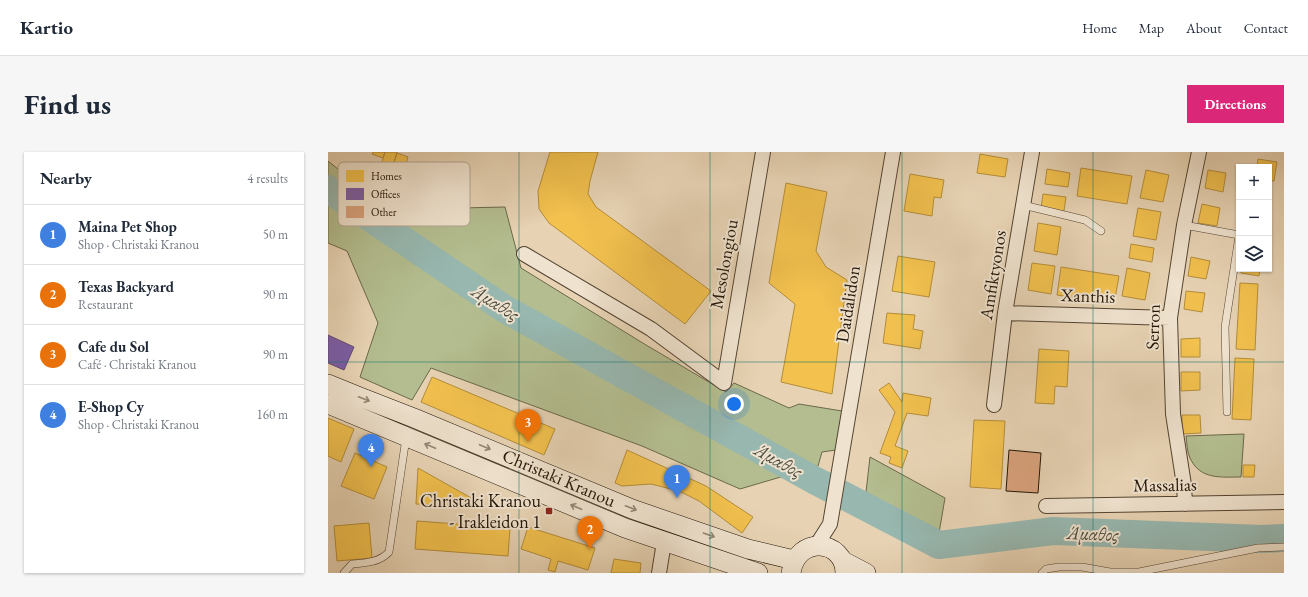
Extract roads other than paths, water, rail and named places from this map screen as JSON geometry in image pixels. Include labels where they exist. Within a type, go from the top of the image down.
[{"type":"main road","name":"Christaki Kranou","points":[[328,384],[414,418],[632,509],[793,566]]},
{"type":"main road","name":"Christaki Kranou","points":[[328,404],[625,528],[758,573]]},
{"type":"main road","points":[[793,566],[801,552],[808,548],[824,546],[832,549],[842,563],[866,573]]},
{"type":"street","name":"Mesolongiou","points":[[524,254],[651,329],[724,383],[762,152]]},
{"type":"street","name":"Daidalidon","points":[[830,524],[893,152]]},
{"type":"street","name":"Amfiktyonos","points":[[994,405],[1005,313],[1032,152]]},
{"type":"street","name":"Serron","points":[[1185,504],[1184,485],[1173,414],[1170,318],[1184,225],[1199,152]]},
{"type":"street","name":"Xanthis","points":[[1005,313],[1170,318]]},
{"type":"street","name":"Massalias","points":[[1046,506],[1284,502]]},
{"type":"street","points":[[816,546],[830,524]]},
{"type":"street","points":[[830,524],[842,563]]},
{"type":"street","points":[[658,573],[664,542]]},
{"type":"lane","points":[[1023,205],[1085,220],[1101,231]]},
{"type":"lane","points":[[1184,225],[1236,234]]},
{"type":"lane","points":[[1227,412],[1225,327],[1239,236]]},
{"type":"lane","points":[[344,573],[352,564],[367,563],[384,558],[389,552],[406,436]]},
{"type":"lane","points":[[1042,573],[1046,569],[1058,566],[1082,567],[1110,572],[1139,572],[1258,548],[1284,547]]},
{"type":"waterway","name":"Άμαθος","points":[[328,189],[338,196]]},
{"type":"waterway","name":"Άμαθος","points":[[382,226],[503,308],[814,480],[939,545],[1053,531],[1262,539],[1284,538]]},
{"type":"place","name":"Cafe du Sol","points":[[528,442]]},
{"type":"place","name":"E-Shop Cy","points":[[371,467]]},
{"type":"place","name":"Maina Pet Shop","points":[[677,498]]},
{"type":"place","name":"Christaki Kranou - Irakleidon 1","points":[[549,511]]},
{"type":"place","name":"Texas Backyard","points":[[590,549]]}]
